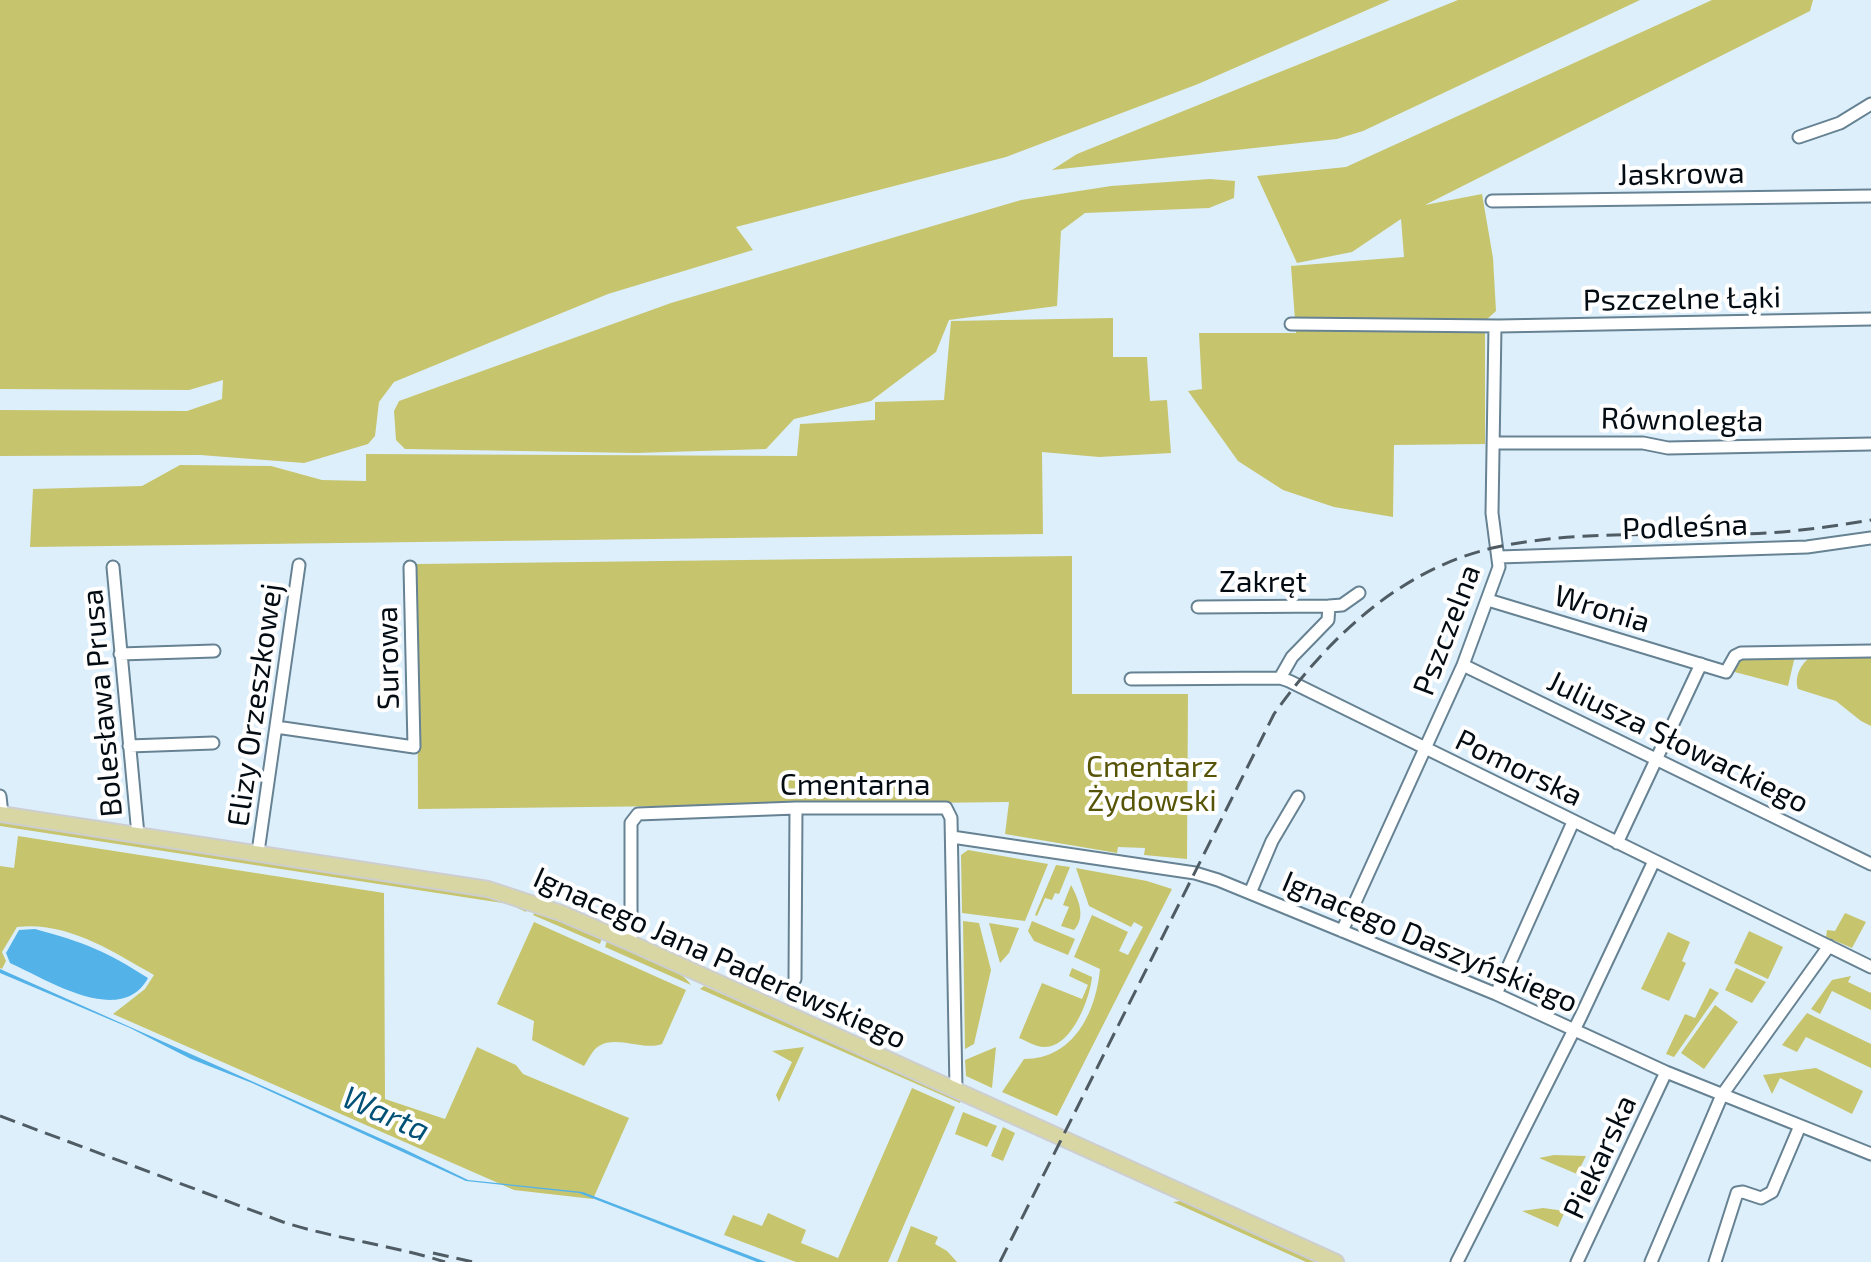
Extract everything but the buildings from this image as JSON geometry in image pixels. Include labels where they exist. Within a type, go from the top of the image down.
[{"type":"main road","name":"Ignacego Jana Paderewskiego","points":[[1,814],[488,889],[548,908],[1336,1262]]},
{"type":"street","points":[[1799,137],[1840,123],[1871,104]]},
{"type":"street","name":"Jaskrowa","points":[[1492,201],[1871,196]]},
{"type":"street","name":"Pszczelne Łąki","points":[[1291,324],[1495,326],[1871,319]]},
{"type":"street","name":"Pszczelna","points":[[1342,931],[1463,665],[1488,600],[1499,557],[1493,525],[1495,326]]},
{"type":"street","name":"Równoległa","points":[[1493,443],[1643,443],[1668,448],[1871,444]]},
{"type":"street","name":"Podleśna","points":[[1499,557],[1807,547],[1871,538]]},
{"type":"street","name":"Elizy Orzeszkowej","points":[[258,852],[299,565]]},
{"type":"street","name":"Bolesława Prusa","points":[[113,567],[138,835]]},
{"type":"street","name":"Surowa","points":[[276,727],[414,747],[410,567]]},
{"type":"street","name":"Zakręt","points":[[1198,607],[1342,605],[1359,593]]},
{"type":"street","name":"Wronia","points":[[1488,600],[1701,664]]},
{"type":"street","name":"Zakręt","points":[[1280,678],[1292,657],[1328,620],[1329,606]]},
{"type":"street","points":[[120,654],[214,651]]},
{"type":"street","points":[[1617,843],[1701,664],[1726,672],[1735,656],[1741,653],[1871,651]]},
{"type":"street","name":"Juliusza Słowackiego","points":[[1463,665],[1871,864]]},
{"type":"street","name":"Pomorska","points":[[1131,679],[1280,678],[1871,967]]},
{"type":"street","points":[[129,746],[213,743]]},
{"type":"street","points":[[0,796],[1,814]]},
{"type":"street","points":[[1250,893],[1272,841],[1298,797]]},
{"type":"street","name":"Cmentarna","points":[[631,943],[631,823],[634,816],[644,812],[940,806],[950,813],[952,837],[956,1090]]},
{"type":"street","points":[[795,979],[796,808]]},
{"type":"street","points":[[1496,994],[1573,822]]},
{"type":"street","name":"Ignacego Daszyńskiego","points":[[952,837],[1195,873],[1496,994],[1666,1072],[1871,1154]]},
{"type":"street","points":[[1457,1262],[1575,1028],[1654,861]]},
{"type":"street","points":[[1651,1262],[1722,1095],[1829,946]]},
{"type":"street","name":"Piekarska","points":[[1577,1262],[1666,1072]]},
{"type":"street","points":[[1715,1262],[1737,1193],[1761,1198],[1769,1195],[1800,1126]]},
{"type":"green space","points":[[0,0],[1390,0],[1198,84],[1006,157],[736,227],[753,250],[608,294],[394,382],[379,402],[375,436],[368,444],[304,463],[200,455],[0,456],[0,410],[187,411],[222,399],[223,380],[189,390],[0,389]]},
{"type":"green space","points":[[1458,0],[1640,0],[1363,131],[1337,139],[1052,170],[1077,154]]},
{"type":"green space","points":[[1712,0],[1813,0],[1810,11],[1425,205],[1482,194],[1493,258],[1496,311],[1485,321],[1485,444],[1394,445],[1393,517],[1334,507],[1283,490],[1238,461],[1188,391],[1202,389],[1199,333],[1296,333],[1291,266],[1404,257],[1401,219],[1352,252],[1297,263],[1257,176],[1346,167]]},
{"type":"green space","points":[[1210,179],[1235,181],[1234,198],[1209,208],[1085,213],[1061,231],[1057,306],[949,320],[936,352],[871,401],[794,419],[766,449],[636,453],[405,449],[396,440],[394,411],[399,401],[671,303],[1021,200],[1111,186]]},
{"type":"green space","points":[[1113,318],[1113,357],[1147,357],[1150,401],[1167,400],[1171,453],[1099,457],[1042,452],[1043,534],[30,547],[33,489],[142,486],[180,465],[271,466],[322,480],[366,481],[366,454],[797,456],[800,424],[875,420],[875,402],[944,400],[951,321]]},
{"type":"green space","name":"Cmentarz Żydowski","points":[[1072,556],[1072,694],[1188,694],[1187,859],[1144,855],[1145,848],[1118,847],[1117,853],[1005,834],[1009,802],[418,809],[417,564]]},
{"type":"green space","points":[[1795,656],[1788,686],[1727,670],[1741,657]]},
{"type":"green space","points":[[1811,657],[1871,657],[1871,726],[1836,701],[1798,689],[1799,671]]},
{"type":"green space","points":[[0,821],[472,893],[527,908],[526,912],[509,904],[0,826]]},
{"type":"green space","points":[[18,836],[384,893],[385,1099],[445,1119],[477,1047],[516,1065],[523,1074],[629,1118],[593,1199],[514,1190],[113,1014],[145,989],[154,975],[71,933],[36,926],[17,927],[2,952],[6,961],[0,968],[0,866],[14,868]]},
{"type":"green space","points":[[968,850],[1048,864],[1025,921],[962,913],[961,855]]},
{"type":"green space","points":[[1056,865],[1070,867],[1059,894],[1055,893],[1052,900],[1045,898],[1037,916],[1035,915]]},
{"type":"green space","points":[[1076,868],[1147,881],[1172,889],[1057,1116],[1002,1092],[1024,1059],[1056,1051],[1069,1042],[1087,1016],[1100,969],[1074,957],[1092,915],[1128,932],[1119,951],[1128,955],[1143,927],[1134,922],[1131,927],[1089,906]]},
{"type":"green space","points":[[1071,885],[1079,902],[1080,914],[1074,930],[1061,926],[1069,907],[1063,905]]},
{"type":"green space","points":[[535,912],[602,938],[600,944],[533,915]]},
{"type":"green space","points":[[1845,913],[1866,922],[1852,948],[1826,937],[1827,930],[1835,931]]},
{"type":"green space","points":[[963,921],[979,923],[991,970],[974,1044],[965,1049]]},
{"type":"green space","points":[[1032,921],[1075,939],[1068,955],[1034,941],[1028,931]]},
{"type":"green space","points":[[534,922],[686,990],[662,1044],[606,1043],[595,1050],[584,1066],[532,1040],[534,1021],[497,1004]]},
{"type":"green space","points":[[989,923],[1019,928],[1009,953],[1000,963]]},
{"type":"green space","points":[[1749,931],[1783,947],[1768,979],[1734,963]]},
{"type":"green space","points":[[1668,932],[1690,942],[1682,961],[1686,963],[1669,1001],[1641,989]]},
{"type":"green space","points":[[607,941],[666,966],[691,985],[605,947]]},
{"type":"green space","points":[[1072,968],[1092,977],[1088,997],[1071,1031],[1054,1045],[1044,1047],[1019,1038],[1042,983],[1082,999],[1088,985],[1069,976]]},
{"type":"green space","points":[[1736,968],[1766,982],[1752,1003],[1725,990]]},
{"type":"green space","points":[[1851,976],[1848,982],[1871,993],[1871,1010],[1832,991],[1820,1014],[1811,1009],[1832,980]]},
{"type":"green space","points":[[704,986],[961,1100],[960,1103],[700,989]]},
{"type":"green space","points":[[1710,988],[1719,993],[1674,1057],[1666,1054],[1685,1014],[1695,1018]]},
{"type":"green space","points":[[1715,1005],[1738,1022],[1704,1069],[1681,1053]]},
{"type":"green space","points":[[1807,1013],[1871,1044],[1871,1068],[1806,1037],[1797,1052],[1782,1045]]},
{"type":"green space","points":[[804,1047],[779,1102],[776,1095],[792,1062],[772,1051]]},
{"type":"green space","points":[[996,1047],[992,1088],[966,1076],[965,1060]]},
{"type":"green space","points":[[1816,1068],[1863,1091],[1852,1114],[1780,1078],[1772,1094],[1763,1075]]},
{"type":"green space","points":[[912,1088],[955,1107],[888,1262],[796,1262],[724,1235],[733,1215],[762,1226],[768,1213],[806,1230],[801,1243],[838,1258]]},
{"type":"green space","points":[[963,1112],[997,1126],[987,1147],[955,1134]]},
{"type":"green space","points":[[1003,1127],[1015,1133],[1003,1161],[991,1156]]},
{"type":"green space","points":[[1586,1156],[1577,1174],[1539,1158]]},
{"type":"green space","points":[[1181,1201],[1315,1262],[1306,1262],[1173,1202]]},
{"type":"green space","points":[[1543,1208],[1565,1211],[1558,1227],[1522,1211]]},
{"type":"green space","points":[[911,1226],[938,1237],[935,1244],[957,1262],[897,1262]]},
{"type":"water","points":[[35,929],[94,948],[148,978],[136,992],[120,999],[102,999],[62,988],[10,963],[6,953],[19,930]]},
{"type":"water","points":[[0,969],[468,1180],[583,1192],[766,1262],[757,1262],[579,1193],[466,1181],[252,1083],[191,1059],[130,1028],[0,973]]},
{"type":"railway","points":[[1000,1262],[1274,714],[1343,633],[1399,589],[1429,571],[1497,547],[1589,536],[1776,532],[1871,520]]},
{"type":"railway","points":[[0,1116],[283,1222],[445,1262]]},
{"type":"railway","points":[[433,1253],[473,1262]]},
{"type":"water label","name":"Warta","points":[[386,1114]]}]
